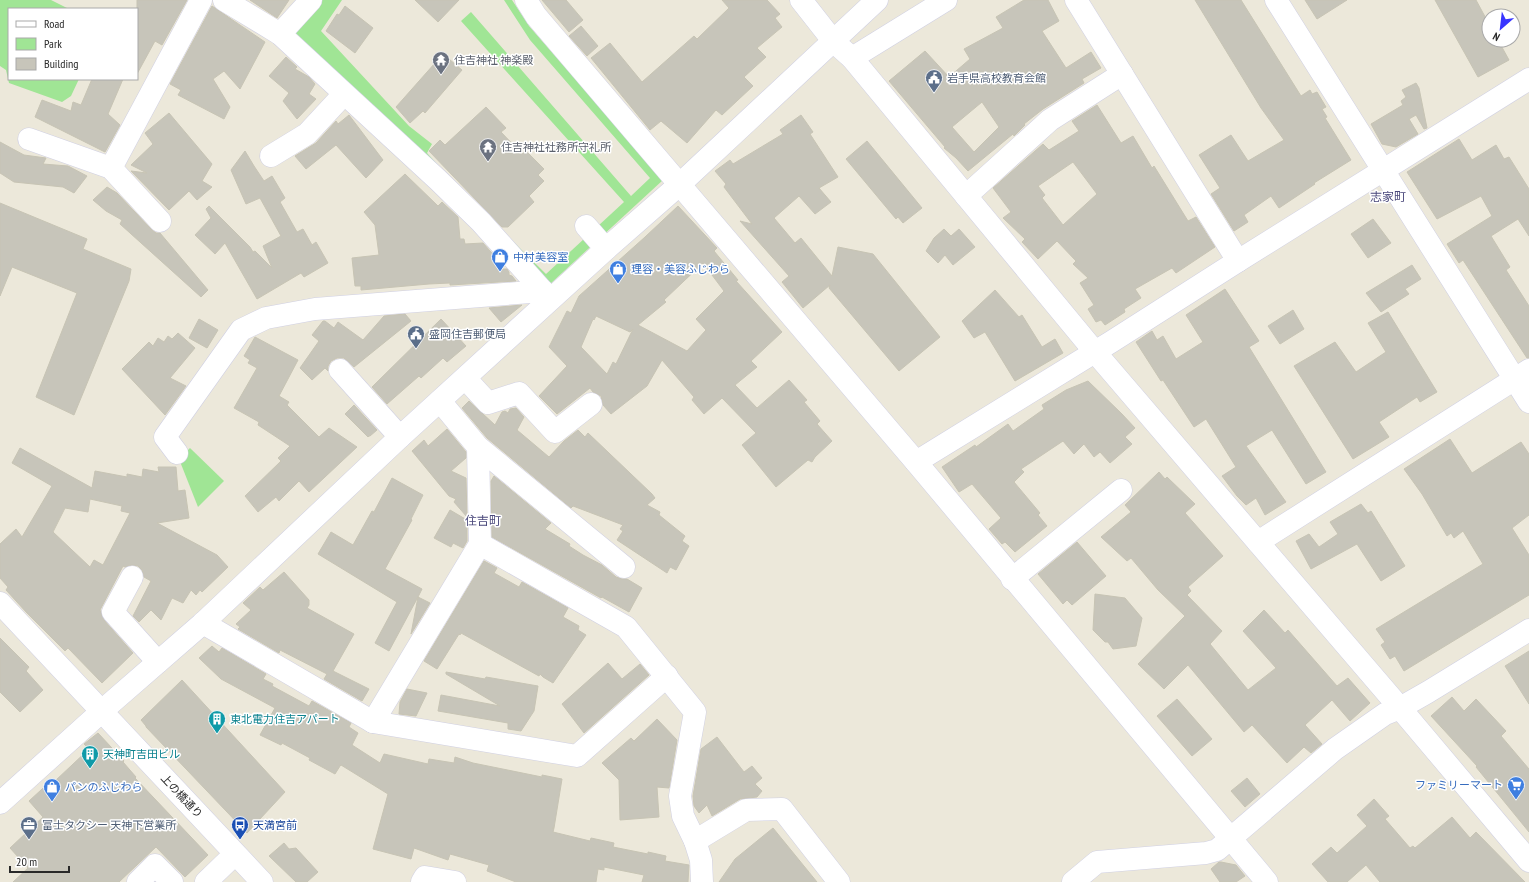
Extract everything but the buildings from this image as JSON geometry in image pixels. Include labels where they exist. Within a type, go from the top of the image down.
[{"type":"street","points":[[111,168],[201,0]]},
{"type":"street","points":[[224,0],[280,34],[438,180],[481,222],[547,295]]},
{"type":"street","points":[[280,34],[311,0]]},
{"type":"street","points":[[526,0],[536,16],[916,462],[1267,882]]},
{"type":"street","points":[[801,0],[834,42],[852,58],[1095,352],[1529,861]]},
{"type":"street","points":[[0,804],[102,711],[203,623],[400,437],[465,378],[547,295],[606,249],[680,185],[877,0]]},
{"type":"street","points":[[852,58],[946,0]]},
{"type":"street","points":[[1076,0],[1238,261]]},
{"type":"street","points":[[1276,0],[1384,170],[1522,374],[1529,402]]},
{"type":"street","points":[[966,196],[1050,120],[1122,74]]},
{"type":"street","points":[[916,462],[1095,352],[1529,79]]},
{"type":"street","points":[[271,156],[307,134],[344,94]]},
{"type":"street","points":[[29,139],[111,168],[160,221]]},
{"type":"street","points":[[586,226],[606,249]]},
{"type":"street","points":[[177,453],[165,437],[241,330],[266,318],[315,309],[547,295]]},
{"type":"street","points":[[340,370],[400,437]]},
{"type":"street","points":[[1258,542],[1522,374]]},
{"type":"street","points":[[465,378],[488,403],[519,393],[555,432],[591,404]]},
{"type":"street","points":[[440,401],[478,447],[624,567]]},
{"type":"street","points":[[373,722],[480,544],[478,447]]},
{"type":"street","points":[[1012,578],[1121,490]]},
{"type":"street","points":[[480,544],[626,627],[695,712],[680,796],[683,816],[695,841],[701,860],[702,882]]},
{"type":"street","points":[[132,577],[113,612],[158,662]]},
{"type":"street","name":"上の橋通り","points":[[0,603],[262,882]]},
{"type":"street","points":[[203,623],[373,722],[577,756],[667,676]]},
{"type":"street","points":[[1082,879],[1097,862],[1206,853],[1217,850],[1335,749],[1385,714],[1400,708],[1529,630]]},
{"type":"street","points":[[695,841],[746,810],[782,809],[839,882]]},
{"type":"street","points":[[206,882],[235,854]]},
{"type":"street","points":[[138,882],[155,866],[172,882]]},
{"type":"street","points":[[422,882],[425,877],[455,882]]},
{"type":"green space","points":[[0,0],[51,0],[67,8],[8,8],[8,79],[6,70],[0,66]]},
{"type":"green space","points":[[317,0],[342,0],[321,31],[409,126],[432,144],[427,153],[460,189],[546,274],[624,202],[461,21],[471,12],[631,196],[650,178],[530,40],[504,0],[512,0],[529,26],[663,180],[549,285],[292,36]]},
{"type":"green space","points":[[8,80],[79,80],[71,96],[62,102],[9,83]]},
{"type":"green space","points":[[190,448],[224,481],[198,507],[179,459]]},
{"type":"place","name":"住吉神社 神楽殿","points":[[441,75]]},
{"type":"place","name":"岩手県高校教育会館","points":[[934,93]]},
{"type":"place","name":"住吉神社社務所守礼所","points":[[488,162]]},
{"type":"place","name":"中村美容室","points":[[500,272]]},
{"type":"place","name":"理容・美容ふじわら","points":[[618,284]]},
{"type":"place","name":"盛岡住吉郵便局","points":[[416,349]]},
{"type":"place","name":"東北電力住吉アパート","points":[[217,734]]},
{"type":"place","name":"天神町吉田ビル","points":[[90,769]]},
{"type":"place","name":"ファミリーマート","points":[[1516,800]]},
{"type":"place","name":"パンのふじわら","points":[[52,802]]},
{"type":"place","name":"富士タクシー 天神下営業所","points":[[29,840]]},
{"type":"place","name":"天満宮前","points":[[240,840]]},
{"type":"district","name":"志家町","points":[[1388,196]]},
{"type":"district","name":"住吉町","points":[[483,520]]}]
